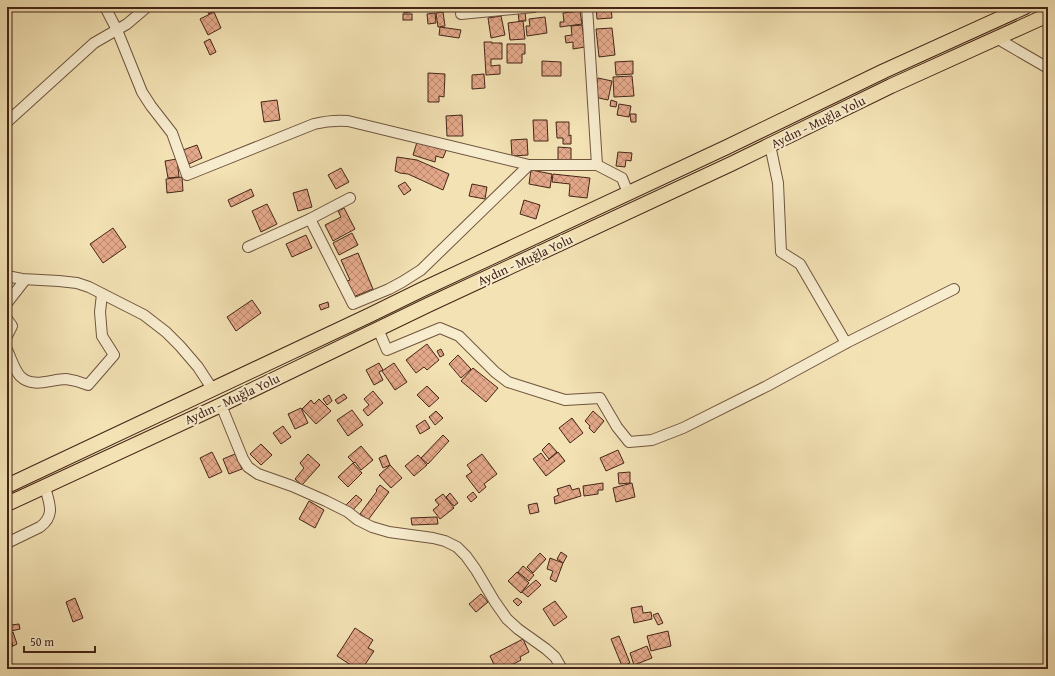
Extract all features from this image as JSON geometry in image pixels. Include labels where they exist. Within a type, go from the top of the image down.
[{"type":"highway","name":"Aydın - Muğla Yolu","points":[[7,486],[370,316],[421,290],[727,147],[884,71],[1025,7]]},
{"type":"highway","name":"Aydın - Muğla Yolu","points":[[7,504],[221,405],[428,305],[724,168],[891,86],[1046,16]]},
{"type":"highway","points":[[213,390],[221,405]]},
{"type":"street","points":[[105,7],[117,30],[142,92],[150,106],[172,133],[187,175],[314,124],[336,120],[348,121],[529,165],[597,165],[622,178],[628,192]]},
{"type":"street","points":[[7,122],[94,43],[127,24],[147,7]]},
{"type":"street","points":[[461,14],[475,10],[534,7]]},
{"type":"street","points":[[587,7],[597,165]]},
{"type":"street","points":[[998,38],[1048,68]]},
{"type":"street","points":[[770,145],[778,183],[781,252],[800,264],[846,343]]},
{"type":"street","points":[[310,219],[353,304],[389,289],[421,270],[529,165]]},
{"type":"street","points":[[248,247],[310,219],[350,198]]},
{"type":"street","points":[[7,276],[25,280],[67,282],[89,287],[144,315],[166,332],[180,346],[198,367],[213,390]]},
{"type":"street","points":[[7,302],[25,280]]},
{"type":"street","points":[[378,329],[387,350],[440,328],[459,336],[495,372],[508,382],[565,400],[600,398],[617,428],[629,442],[652,440],[683,428],[767,386],[846,343],[954,289]]},
{"type":"street","points":[[7,350],[18,374],[22,378],[38,383],[68,379],[88,385],[114,355],[102,336],[100,312],[102,294]]},
{"type":"street","points":[[7,319],[12,326],[7,336]]},
{"type":"street","points":[[221,405],[243,459],[248,467],[258,474],[292,486],[326,501],[348,512],[358,520],[372,527],[389,532],[433,538],[445,541],[457,547],[466,556],[476,570],[507,619],[518,629],[546,649],[555,658],[562,669]]},
{"type":"street","points":[[7,543],[40,527],[48,519],[50,515],[50,506],[45,487]]},
{"type":"building","points":[[205,7],[220,7],[209,14]]},
{"type":"building","points":[[403,7],[415,7],[416,11],[404,13]]},
{"type":"building","points":[[596,7],[611,7],[612,18],[597,19]]},
{"type":"building","points":[[580,11],[582,24],[560,27],[560,22],[564,22],[563,13]]},
{"type":"building","points":[[214,12],[221,28],[208,35],[200,19]]},
{"type":"building","points":[[443,12],[445,26],[438,27],[436,13]]},
{"type":"building","points":[[518,12],[525,12],[526,21],[519,21]]},
{"type":"building","points":[[435,13],[436,23],[428,24],[427,14]]},
{"type":"building","points":[[403,14],[412,14],[412,20],[403,20]]},
{"type":"building","points":[[501,16],[505,35],[491,38],[488,18]]},
{"type":"building","points":[[545,17],[547,33],[527,36],[526,26],[530,26],[529,19]]},
{"type":"building","points":[[523,21],[525,39],[510,40],[508,23]]},
{"type":"building","points":[[582,25],[585,47],[573,49],[573,42],[566,43],[565,36],[572,35],[571,26]]},
{"type":"building","points":[[440,27],[461,30],[459,38],[439,35]]},
{"type":"building","points":[[612,28],[615,55],[599,57],[596,29]]},
{"type":"building","points":[[210,39],[216,52],[210,55],[204,42]]},
{"type":"building","points":[[484,42],[502,43],[502,59],[491,59],[491,66],[500,65],[500,74],[486,75]]},
{"type":"building","points":[[507,44],[525,44],[525,54],[522,54],[522,63],[507,63]]},
{"type":"building","points":[[542,61],[561,62],[561,76],[542,76]]},
{"type":"building","points":[[633,61],[633,74],[616,75],[615,62]]},
{"type":"building","points":[[428,73],[445,74],[444,97],[439,96],[439,102],[428,102]]},
{"type":"building","points":[[484,74],[485,88],[472,89],[472,75]]},
{"type":"building","points":[[632,76],[634,96],[614,97],[613,77]]},
{"type":"building","points":[[598,78],[612,81],[608,100],[594,97]]},
{"type":"building","points":[[277,100],[280,120],[264,122],[261,102]]},
{"type":"building","points":[[611,100],[617,102],[616,107],[610,106]]},
{"type":"building","points":[[619,104],[631,106],[629,117],[617,115]]},
{"type":"building","points":[[630,114],[636,114],[636,122],[631,122]]},
{"type":"building","points":[[462,115],[463,136],[447,136],[446,116]]},
{"type":"building","points":[[533,120],[547,120],[548,141],[534,141]]},
{"type":"building","points":[[556,122],[569,122],[569,136],[571,135],[571,144],[563,144],[563,138],[557,138]]},
{"type":"building","points":[[418,139],[447,148],[443,158],[436,156],[435,162],[413,155]]},
{"type":"building","points":[[527,139],[528,155],[512,156],[511,140]]},
{"type":"building","points":[[197,145],[202,158],[189,164],[183,150]]},
{"type":"building","points":[[558,147],[571,148],[571,163],[558,163]]},
{"type":"building","points":[[618,152],[632,153],[631,161],[626,160],[625,167],[616,166]]},
{"type":"building","points":[[397,157],[417,160],[449,174],[443,190],[408,174],[395,171]]},
{"type":"building","points":[[177,159],[179,177],[168,178],[165,161]]},
{"type":"building","points":[[341,168],[349,182],[336,189],[328,175]]},
{"type":"building","points":[[531,170],[552,174],[550,188],[529,184]]},
{"type":"building","points":[[553,174],[590,178],[587,198],[569,196],[570,184],[552,182]]},
{"type":"building","points":[[182,177],[183,191],[167,193],[166,179]]},
{"type":"building","points":[[405,182],[411,190],[404,195],[398,186]]},
{"type":"building","points":[[472,184],[487,187],[485,199],[469,196]]},
{"type":"building","points":[[251,189],[254,196],[231,207],[228,200]]},
{"type":"building","points":[[307,189],[312,207],[298,211],[293,193]]},
{"type":"building","points":[[524,200],[540,205],[536,219],[520,214]]},
{"type":"building","points":[[267,204],[277,224],[261,232],[252,211]]},
{"type":"building","points":[[344,208],[355,229],[333,241],[325,225],[341,217],[338,211]]},
{"type":"building","points":[[113,228],[126,247],[103,263],[90,244]]},
{"type":"building","points":[[352,233],[358,245],[339,255],[333,243]]},
{"type":"building","points":[[306,235],[312,248],[292,257],[286,244]]},
{"type":"building","points":[[358,253],[373,289],[353,297],[347,281],[350,280],[341,260]]},
{"type":"building","points":[[252,300],[261,313],[236,331],[227,317]]},
{"type":"building","points":[[328,302],[329,307],[321,310],[319,305]]},
{"type":"building","points":[[427,344],[439,360],[427,370],[424,367],[416,373],[406,360]]},
{"type":"building","points":[[441,349],[444,355],[440,357],[437,351]]},
{"type":"building","points":[[458,355],[471,369],[461,378],[449,364]]},
{"type":"building","points":[[379,363],[383,370],[379,372],[383,380],[374,385],[366,370]]},
{"type":"building","points":[[394,363],[407,382],[395,390],[382,371]]},
{"type":"building","points":[[473,368],[498,388],[486,402],[461,381]]},
{"type":"building","points":[[427,386],[439,398],[429,407],[417,395]]},
{"type":"building","points":[[373,391],[383,403],[368,416],[363,410],[369,405],[364,399]]},
{"type":"building","points":[[344,394],[347,398],[338,404],[335,400]]},
{"type":"building","points":[[329,395],[332,401],[327,405],[323,399]]},
{"type":"building","points":[[319,399],[331,411],[316,424],[302,409],[311,400],[314,404]]},
{"type":"building","points":[[301,408],[308,423],[295,429],[288,414]]},
{"type":"building","points":[[352,410],[363,425],[348,436],[337,420]]},
{"type":"building","points":[[436,411],[443,418],[435,425],[429,417]]},
{"type":"building","points":[[593,411],[604,421],[594,433],[585,421]]},
{"type":"building","points":[[572,418],[583,433],[570,443],[559,428]]},
{"type":"building","points":[[425,420],[430,428],[420,434],[416,426]]},
{"type":"building","points":[[283,426],[291,437],[281,444],[273,433]]},
{"type":"building","points":[[443,435],[449,441],[428,464],[421,458]]},
{"type":"building","points":[[549,443],[557,452],[549,459],[542,450]]},
{"type":"building","points":[[261,444],[272,455],[261,465],[250,454]]},
{"type":"building","points":[[361,446],[373,460],[361,470],[355,462],[354,463],[348,457]]},
{"type":"building","points":[[618,450],[624,463],[606,471],[600,458]]},
{"type":"building","points":[[212,452],[222,472],[209,478],[200,458]]},
{"type":"building","points":[[558,452],[565,461],[546,476],[533,459],[541,453],[547,461]]},
{"type":"building","points":[[235,454],[242,469],[229,474],[223,459]]},
{"type":"building","points":[[308,454],[320,465],[302,485],[295,479],[304,468],[300,463]]},
{"type":"building","points":[[482,454],[497,474],[484,484],[486,487],[479,493],[466,476],[472,472],[467,465]]},
{"type":"building","points":[[386,455],[390,465],[383,468],[379,458]]},
{"type":"building","points":[[418,455],[427,465],[414,476],[405,466]]},
{"type":"building","points":[[353,463],[362,473],[348,487],[338,477]]},
{"type":"building","points":[[390,465],[402,478],[391,488],[379,475]]},
{"type":"building","points":[[630,472],[630,483],[619,484],[618,473]]},
{"type":"building","points":[[603,483],[603,490],[598,490],[598,494],[584,496],[583,486]]},
{"type":"building","points":[[632,483],[635,497],[616,502],[613,488]]},
{"type":"building","points":[[380,485],[389,492],[368,520],[360,514]]},
{"type":"building","points":[[570,485],[572,490],[579,488],[581,496],[555,504],[554,497],[559,495],[557,489]]},
{"type":"building","points":[[473,492],[477,497],[471,502],[467,497]]},
{"type":"building","points":[[450,493],[458,503],[454,506],[446,497]]},
{"type":"building","points":[[443,494],[454,508],[440,519],[433,510],[439,505],[435,500]]},
{"type":"building","points":[[356,495],[362,500],[352,511],[346,505]]},
{"type":"building","points":[[309,501],[324,510],[315,528],[299,519]]},
{"type":"building","points":[[537,503],[539,512],[530,514],[528,505]]},
{"type":"building","points":[[437,517],[438,524],[412,525],[411,518]]},
{"type":"building","points":[[561,552],[567,556],[563,563],[557,559]]},
{"type":"building","points":[[540,553],[546,559],[533,573],[527,567]]},
{"type":"building","points":[[550,558],[563,563],[556,582],[550,579],[553,571],[547,569]]},
{"type":"building","points":[[523,566],[534,575],[529,581],[518,572]]},
{"type":"building","points":[[517,572],[529,583],[521,593],[508,581]]},
{"type":"building","points":[[536,580],[541,585],[528,597],[522,592]]},
{"type":"building","points":[[481,594],[488,602],[476,612],[469,604]]},
{"type":"building","points":[[75,598],[83,618],[73,622],[66,602]]},
{"type":"building","points":[[517,598],[522,602],[518,606],[513,601]]},
{"type":"building","points":[[555,601],[567,617],[554,626],[543,609]]},
{"type":"building","points":[[642,606],[643,613],[651,612],[652,619],[634,623],[631,608]]},
{"type":"building","points":[[658,613],[663,623],[658,625],[653,615]]},
{"type":"building","points":[[19,624],[20,629],[11,631],[11,625]]},
{"type":"building","points":[[355,628],[373,640],[368,648],[374,651],[362,669],[357,669],[337,656]]},
{"type":"building","points":[[668,631],[671,646],[651,651],[647,636]]},
{"type":"building","points":[[13,632],[17,644],[13,646],[9,634]]},
{"type":"building","points":[[7,633],[13,646],[7,649]]},
{"type":"building","points":[[619,636],[630,663],[622,666],[611,639]]},
{"type":"building","points":[[523,639],[529,652],[520,657],[521,660],[504,669],[496,669],[490,656]]},
{"type":"building","points":[[647,646],[652,658],[634,665],[630,653]]},
{"type":"building","points":[[14,664],[16,669],[7,669],[7,667]]}]
